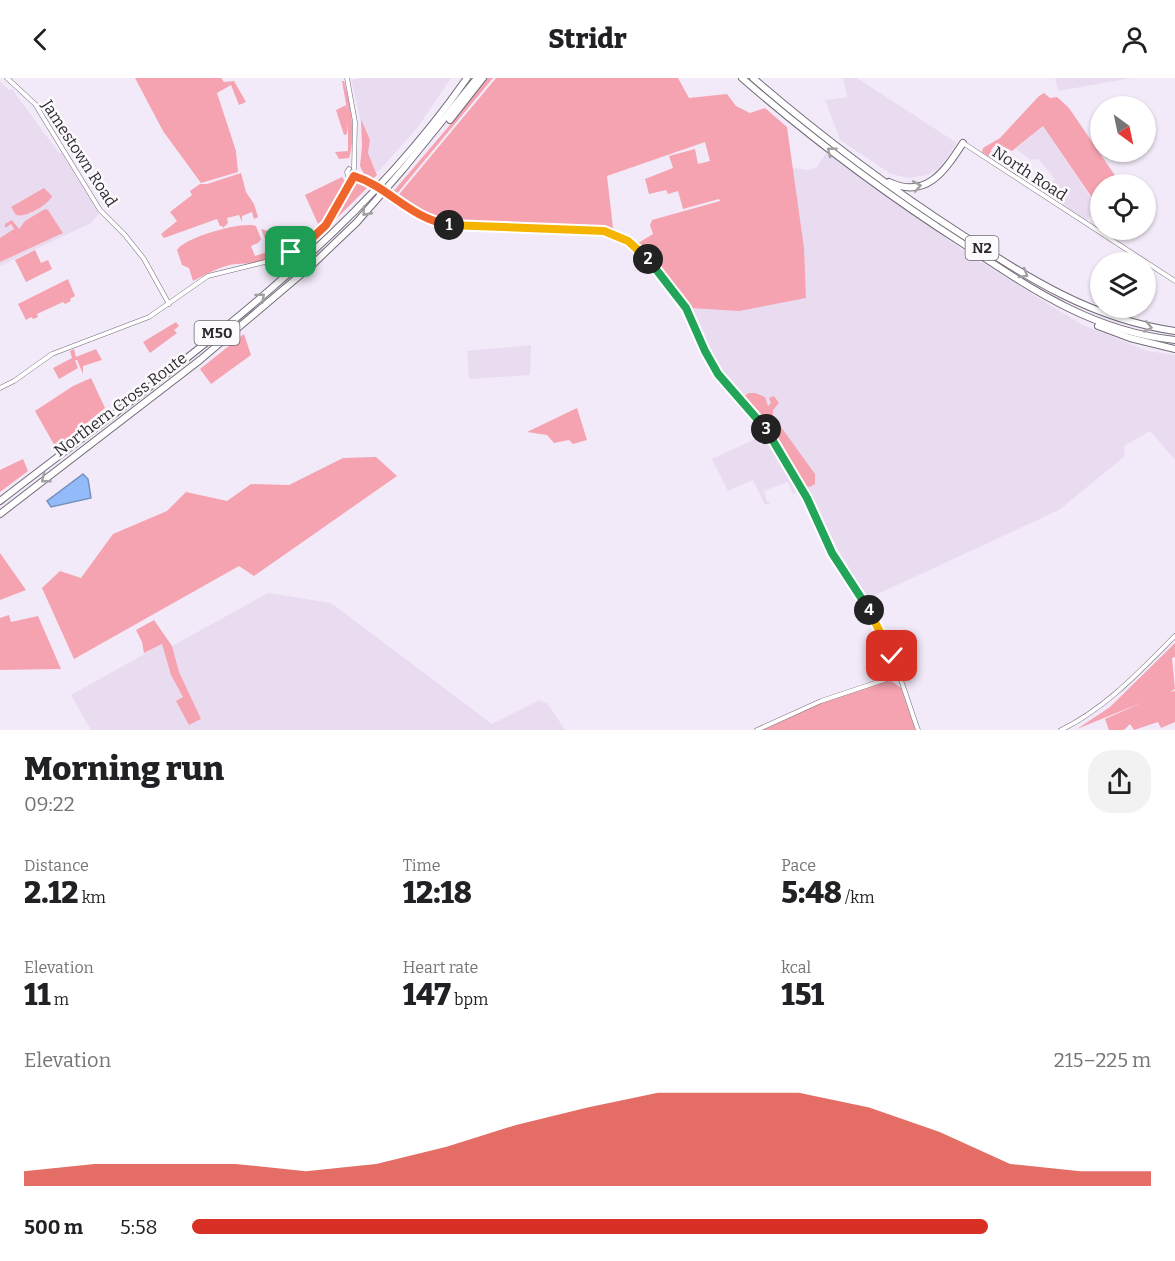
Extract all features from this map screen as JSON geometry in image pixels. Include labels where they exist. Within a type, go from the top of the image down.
[{"type":"highway","points":[[416,145],[462,78]]},
{"type":"highway","name":"Northern Cross Route","points":[[0,501],[263,296],[351,214],[416,145],[467,78]]},
{"type":"highway","name":"Northern Cross Route","points":[[0,514],[268,304],[357,222],[430,138],[441,132],[478,78]]},
{"type":"highway","name":"N2","points":[[742,78],[851,167],[1043,295],[1090,319],[1128,332],[1175,340]]},
{"type":"highway","name":"N2","points":[[753,78],[854,159],[940,221],[1049,289],[1088,308],[1121,320],[1175,331]]},
{"type":"highway","points":[[854,159],[890,183],[914,188],[929,183],[941,174],[963,143]]},
{"type":"highway","points":[[982,256],[1023,286],[1088,322],[1130,338],[1175,349]]},
{"type":"main road","name":"Jamestown Road","points":[[7,78],[34,104],[100,210],[130,240],[144,259],[169,304]]},
{"type":"main road","points":[[0,388],[14,381],[52,354],[141,321],[208,276],[269,261],[300,247],[326,225],[348,185],[354,160],[355,122],[347,78]]},
{"type":"main road","name":"North Road","points":[[963,143],[1175,281]]},
{"type":"main road","points":[[352,173],[367,180],[419,216],[444,224],[591,229],[616,234],[633,244],[649,260],[681,301],[711,363],[729,388],[771,436],[832,553],[876,621],[899,675],[918,730]]},
{"type":"main road","points":[[1061,730],[1088,715],[1112,697],[1175,636]]},
{"type":"main road","points":[[757,730],[821,701],[899,675]]},
{"type":"shaded area","points":[[135,78],[221,78],[224,82],[234,81],[246,102],[239,105],[231,85],[217,93],[236,151],[238,172],[201,183],[163,131]]},
{"type":"shaded area","points":[[451,78],[418,127],[377,173],[368,153],[370,140],[360,117],[351,80]]},
{"type":"shaded area","points":[[486,78],[493,78],[395,196],[392,193],[455,119]]},
{"type":"shaded area","points":[[496,78],[678,78],[689,98],[727,94],[736,106],[750,113],[765,108],[787,127],[804,248],[806,298],[739,311],[691,308],[649,257],[635,245],[653,234],[650,225],[652,220],[720,201],[719,199],[683,209],[678,191],[668,194],[666,190],[649,194],[645,179],[673,168],[669,156],[695,149],[698,164],[710,161],[705,142],[607,176],[613,228],[577,224],[481,226],[459,223],[437,219],[396,198]]},
{"type":"shaded area","points":[[843,78],[857,78],[957,143],[939,168],[927,175],[909,178],[891,174],[840,140],[825,100],[847,97]]},
{"type":"shaded area","points":[[1055,78],[1132,78],[1058,91]]},
{"type":"shaded area","points":[[0,81],[9,90],[12,89],[59,153],[61,152],[99,214],[91,223],[0,266]]},
{"type":"shaded area","points":[[342,81],[344,81],[353,129],[349,158],[339,159],[335,152],[348,151],[348,124],[347,134],[344,135],[336,110],[346,105],[348,115]]},
{"type":"shaded area","points":[[1044,93],[1050,98],[1057,97],[1069,108],[1090,139],[1090,162],[1106,162],[1114,174],[1090,174],[1090,195],[1043,126],[1012,151],[1000,145],[994,146],[991,150],[993,159],[982,152],[983,148],[1000,138]]},
{"type":"shaded area","points":[[361,119],[370,140],[368,153],[377,175],[372,180],[364,174],[360,166]]},
{"type":"shaded area","points":[[1043,126],[1090,197],[1090,216],[1087,221],[1062,205],[1064,201],[1052,182],[1055,179],[1038,159],[1031,160],[1016,149]]},
{"type":"shaded area","points":[[826,153],[967,253],[1083,325],[1148,351],[1175,355],[1175,460],[1150,431],[1124,446],[1125,456],[1059,510],[867,599],[809,494],[758,411],[716,365],[691,306],[794,168],[808,170],[817,167]]},
{"type":"shaded area","points":[[241,173],[246,192],[254,204],[258,217],[254,219],[252,212],[242,216],[242,222],[239,215],[227,218],[228,223],[223,228],[217,219],[164,238],[161,234],[177,221],[170,212],[192,195],[190,191],[200,184],[207,184]]},
{"type":"shaded area","points":[[342,177],[345,181],[333,209],[315,232],[292,250],[263,261],[225,266],[193,281],[189,268],[182,265],[177,250],[182,245],[202,235],[227,228],[256,226],[261,239],[251,246],[255,256],[270,251],[261,229],[271,232],[276,244],[275,249],[279,251],[290,246],[318,224],[305,195]]},
{"type":"shaded area","points":[[359,181],[369,186],[329,226],[348,189]]},
{"type":"shaded area","points":[[44,188],[52,196],[47,203],[37,210],[16,215],[11,207]]},
{"type":"shaded area","points":[[45,209],[63,233],[0,262],[0,238],[14,229],[11,224],[5,228],[5,224],[12,220],[19,229],[25,221]]},
{"type":"shaded area","points":[[35,250],[41,263],[48,260],[52,269],[26,282],[15,260]]},
{"type":"shaded area","points":[[68,279],[75,296],[70,299],[71,301],[65,304],[63,302],[37,314],[38,317],[26,320],[18,304]]},
{"type":"shaded area","points":[[176,322],[179,326],[174,330],[177,333],[150,353],[143,342]]},
{"type":"shaded area","points":[[244,334],[251,355],[211,384],[200,369]]},
{"type":"shaded area","points":[[531,345],[530,375],[469,379],[467,351]]},
{"type":"shaded area","points":[[74,349],[76,357],[96,349],[102,360],[83,366],[83,374],[75,360],[78,368],[59,379],[53,368],[72,358],[70,351]]},
{"type":"shaded area","points":[[91,378],[105,408],[56,448],[35,411],[73,386]]},
{"type":"shaded area","points":[[749,393],[765,397],[768,406],[771,403],[769,398],[774,396],[779,403],[773,410],[773,416],[815,474],[815,484],[810,487],[804,486],[758,411],[744,396]]},
{"type":"shaded area","points":[[577,408],[587,440],[573,444],[569,440],[554,443],[547,435],[527,432]]},
{"type":"shaded area","points":[[763,429],[779,453],[798,491],[793,494],[788,482],[764,491],[767,501],[771,503],[765,505],[753,480],[728,491],[712,459],[755,439]]},
{"type":"shaded area","points":[[376,457],[397,476],[254,576],[239,566],[74,659],[42,588],[60,571],[81,578],[113,534],[167,511],[186,492],[227,501],[251,484],[289,485],[343,458]]},
{"type":"shaded area","points":[[23,459],[28,471],[0,492],[0,470]]},
{"type":"shaded area","points":[[0,553],[26,590],[0,600]]},
{"type":"shaded area","points":[[268,593],[331,603],[492,724],[539,700],[548,704],[565,730],[91,730],[71,695],[162,644],[172,646]]},
{"type":"shaded area","points":[[9,615],[11,622],[38,616],[61,669],[0,670],[0,618]]},
{"type":"shaded area","points":[[154,620],[172,646],[179,672],[201,719],[189,725],[176,701],[183,697],[171,675],[162,644],[144,653],[136,630]]},
{"type":"shaded area","points":[[1175,643],[1175,657],[1172,658],[1175,689],[1170,692],[1175,691],[1175,722],[1161,728],[1158,722],[1134,730],[1130,724],[1124,730],[1109,730],[1105,719],[1143,702],[1077,729],[1110,707]]},
{"type":"shaded area","points":[[890,680],[901,688],[916,730],[761,730],[825,701]]},
{"type":"water","points":[[83,474],[88,479],[91,498],[51,507],[47,501]]},
{"type":"route","points":[[291,252],[311,239],[326,225],[354,176],[367,180],[410,211],[436,222],[454,226],[591,229],[616,234],[628,241],[649,260],[681,301],[718,374],[777,444],[807,498],[832,553],[876,621],[892,656]]}]
